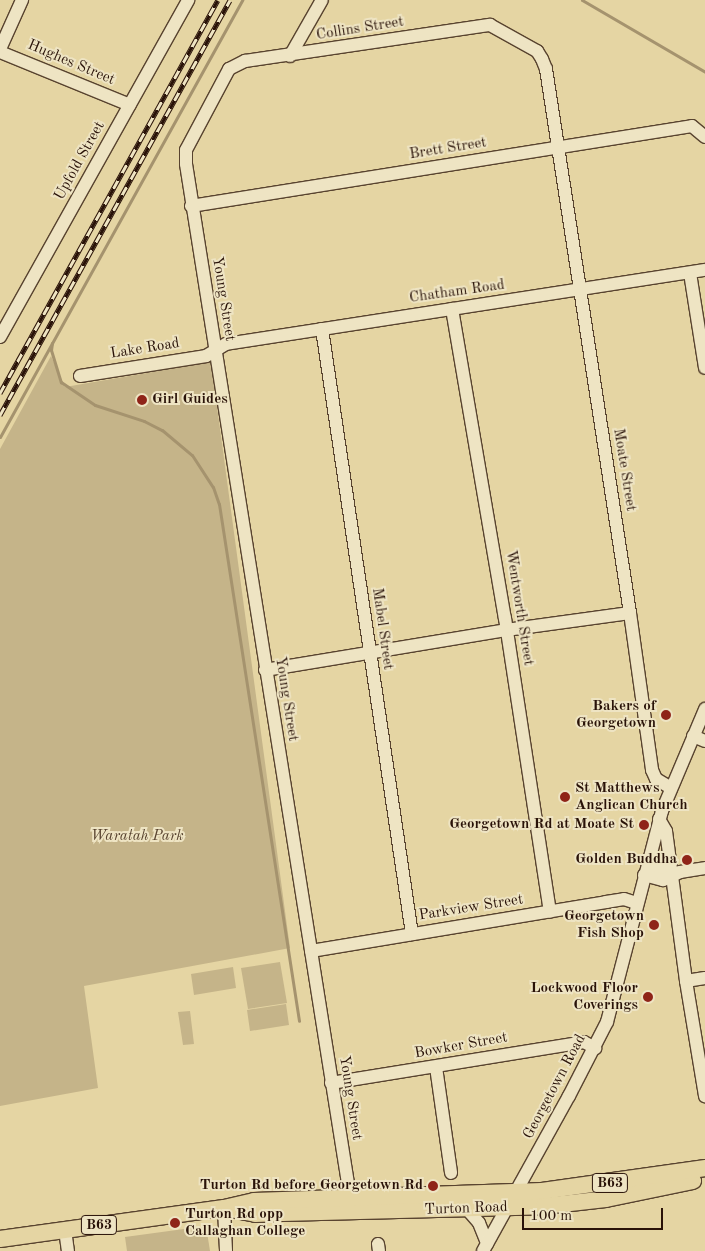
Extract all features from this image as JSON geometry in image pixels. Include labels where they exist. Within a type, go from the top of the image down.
[{"type":"main road","name":"Turton Road","points":[[0,1239],[224,1208],[254,1201],[350,1196],[515,1192],[615,1182],[705,1168]]},
{"type":"main road","name":"Turton Road","points":[[224,1208],[255,1214],[544,1206],[606,1199],[705,1179]]},
{"type":"street","points":[[0,50],[22,0]]},
{"type":"street","name":"Upfold Street","points":[[0,337],[188,0]]},
{"type":"street","points":[[290,56],[322,0]]},
{"type":"street","name":"Collins Street","points":[[192,206],[186,150],[230,70],[245,61],[290,56],[490,25],[537,51],[542,59],[546,69],[557,149]]},
{"type":"street","name":"Hughes Street","points":[[0,50],[130,105]]},
{"type":"street","name":"Brett Street","points":[[192,206],[692,126],[705,137]]},
{"type":"street","name":"Moate Street","points":[[557,149],[630,613],[652,770],[656,779],[671,788]]},
{"type":"street","name":"Young Street","points":[[192,206],[350,1196]]},
{"type":"street","name":"Chatham Road","points":[[215,351],[226,344],[705,270]]},
{"type":"street","points":[[690,272],[705,368]]},
{"type":"street","name":"Wentworth Street","points":[[452,309],[506,630],[550,912]]},
{"type":"street","name":"Mabel Street","points":[[322,329],[412,934]]},
{"type":"street","name":"Lake Road","points":[[80,376],[206,356],[215,351]]},
{"type":"street","points":[[265,670],[369,651],[630,613]]},
{"type":"street","name":"Georgetown Road","points":[[485,1247],[607,1022],[659,819],[671,788],[699,739],[705,709]]},
{"type":"street","points":[[659,819],[666,831],[686,981],[705,1092]]},
{"type":"street","points":[[646,870],[673,874],[705,868]]},
{"type":"street","name":"Parkview Street","points":[[310,951],[624,900],[636,903]]},
{"type":"street","points":[[686,981],[705,978]]},
{"type":"street","name":"Bowker Street","points":[[331,1084],[584,1042],[594,1048]]},
{"type":"street","points":[[436,1067],[451,1173]]},
{"type":"street","points":[[224,1208],[226,1251]]},
{"type":"street","name":"Georgetown Road","points":[[467,1209],[479,1223],[485,1247]]},
{"type":"street","points":[[65,1230],[68,1251]]},
{"type":"green space","name":"Waratah Park","points":[[51,356],[65,387],[211,362],[290,948],[84,986],[98,1088],[0,1106],[0,449]]},
{"type":"green space","points":[[280,962],[287,1003],[248,1009],[241,968]]},
{"type":"green space","points":[[233,967],[236,988],[194,995],[191,974]]},
{"type":"green space","points":[[286,1004],[289,1025],[250,1031],[247,1010]]},
{"type":"green space","points":[[190,1011],[194,1044],[183,1045],[178,1012]]},
{"type":"green space","points":[[206,1226],[210,1251],[127,1251],[125,1237]]},
{"type":"waterway","points":[[0,437],[242,0]]},
{"type":"waterway","points":[[582,0],[705,72]]},
{"type":"waterway","points":[[52,343],[51,350],[61,382],[95,405],[144,421],[162,430],[192,455],[213,487],[219,504],[299,1021]]},
{"type":"railway","points":[[0,393],[218,0]]},
{"type":"railway","points":[[0,415],[230,0]]},
{"type":"place","name":"Girl Guides","points":[[142,400]]},
{"type":"place","name":"Bakers of Georgetown","points":[[666,715]]},
{"type":"place","name":"St Matthews Anglican Church","points":[[565,797]]},
{"type":"place","name":"Georgetown Rd at Moate St","points":[[644,825]]},
{"type":"place","name":"Golden Buddha","points":[[687,860]]},
{"type":"place","name":"Georgetown Fish Shop","points":[[654,925]]},
{"type":"place","name":"Lockwood Floor Coverings","points":[[648,997]]},
{"type":"place","name":"Turton Rd before Georgetown Rd","points":[[433,1186]]},
{"type":"place","name":"Turton Rd opp Callaghan College","points":[[175,1223]]}]
